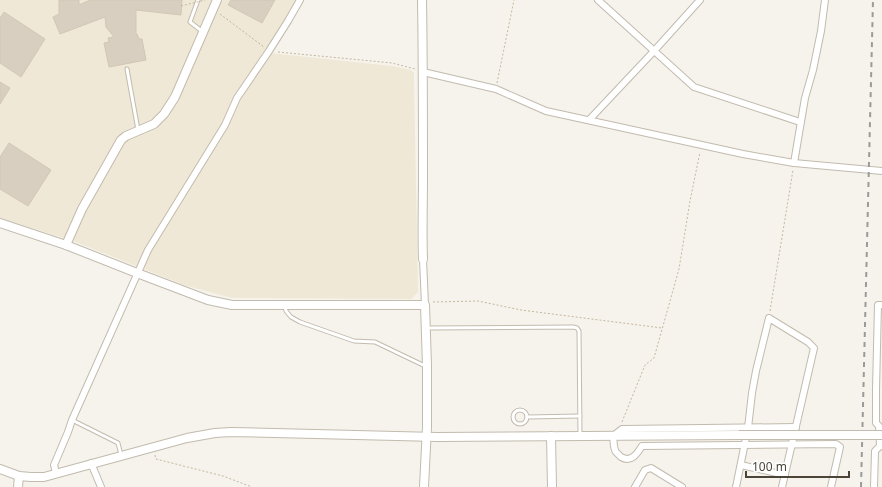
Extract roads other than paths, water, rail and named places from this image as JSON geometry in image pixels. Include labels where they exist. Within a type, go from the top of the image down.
[{"type":"street","points":[[66,245],[82,210],[122,140],[126,136],[138,130],[154,124],[164,114],[175,97],[217,0]]},
{"type":"street","points":[[56,473],[54,464],[72,420],[148,250],[225,125],[237,98],[269,51],[300,0]]},
{"type":"street","points":[[422,0],[422,228],[427,366],[427,427],[424,487]]},
{"type":"street","points":[[598,0],[694,87],[800,122]]},
{"type":"street","points":[[589,120],[700,0]]},
{"type":"street","points":[[794,163],[800,122],[821,31],[825,0]]},
{"type":"street","points":[[423,72],[496,89],[546,111],[743,154],[794,163],[882,171]]},
{"type":"street","points":[[0,223],[66,245],[208,300],[232,305],[425,305]]},
{"type":"street","points":[[874,487],[875,451],[881,446],[881,426],[876,423],[876,389],[878,305],[882,305]]},
{"type":"street","points":[[736,487],[748,428],[756,371],[769,318],[808,342],[814,348],[782,487]]},
{"type":"street","points":[[613,436],[622,429],[796,427]]},
{"type":"street","points":[[0,469],[19,476],[44,477],[91,463],[199,435],[231,432],[426,437],[882,435]]},
{"type":"street","points":[[551,436],[552,487]]},
{"type":"street","points":[[613,436],[616,452],[620,456],[630,459],[636,455],[642,446],[836,444],[840,448],[831,487]]},
{"type":"street","points":[[91,463],[100,487]]},
{"type":"street","points":[[741,465],[785,475]]},
{"type":"street","points":[[635,487],[645,470],[651,468],[682,487]]},
{"type":"street","points":[[18,487],[19,476]]},
{"type":"lane","points":[[198,0],[190,22],[203,32]]},
{"type":"lane","points":[[127,69],[138,130]]},
{"type":"lane","points":[[285,305],[286,311],[291,317],[300,322],[354,341],[375,342],[427,366]]},
{"type":"lane","points":[[426,328],[577,328],[579,331],[580,436]]},
{"type":"lane","points":[[521,410],[525,411],[527,417],[525,421],[521,423],[515,421],[514,414],[516,411],[521,410]]},
{"type":"lane","points":[[527,417],[580,416]]},
{"type":"lane","points":[[72,420],[118,443],[121,455]]},
{"type":"railway","points":[[861,487],[873,0]]}]
